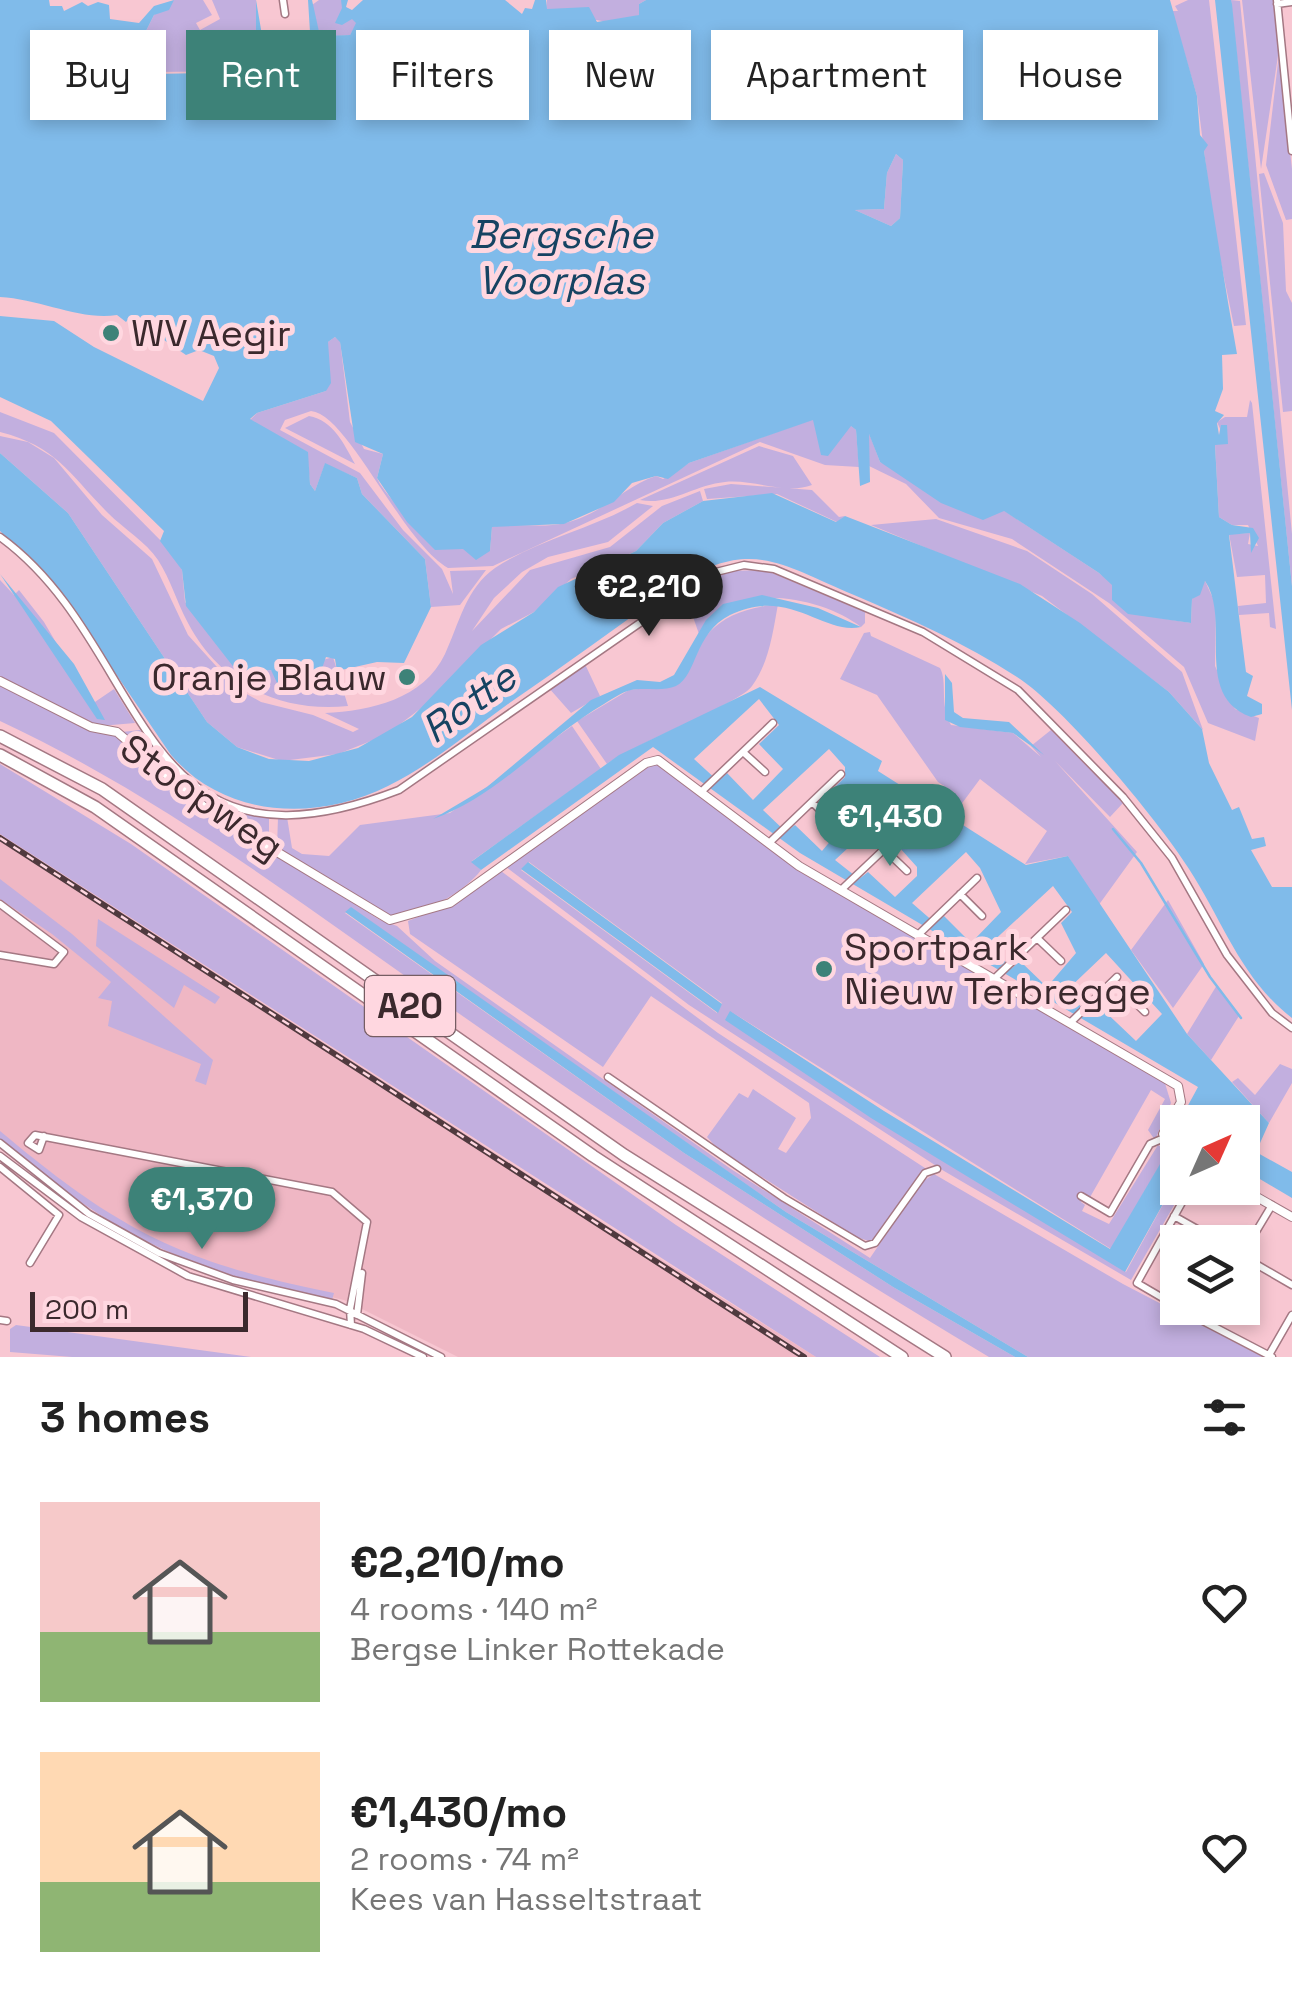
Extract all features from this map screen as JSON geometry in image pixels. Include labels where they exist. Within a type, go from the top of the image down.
[{"type":"highway","name":"A20","points":[[0,736],[102,789],[624,1155],[945,1357]]},
{"type":"highway","name":"A20","points":[[0,754],[95,807],[592,1156],[902,1357]]},
{"type":"street","points":[[283,0],[285,14]]},
{"type":"street","points":[[1292,2],[1277,2],[1292,151]]},
{"type":"street","points":[[0,537],[48,584],[141,725],[183,776],[229,803],[254,812],[296,816],[362,804],[399,790],[712,573],[744,564],[774,569],[923,632],[1018,690],[1123,797],[1172,858],[1227,955],[1272,1013],[1292,1028]]},
{"type":"street","name":"Stoopweg","points":[[0,681],[91,727],[116,732],[228,823],[384,918],[400,919],[450,903],[650,760],[663,763],[704,789]]},
{"type":"street","points":[[773,723],[704,789],[772,841],[845,887],[1178,1086],[1182,1098],[1179,1105]]},
{"type":"street","points":[[744,752],[765,772]]},
{"type":"street","points":[[772,841],[841,774]]},
{"type":"street","points":[[812,802],[834,824]]},
{"type":"street","points":[[845,887],[898,836]]},
{"type":"street","points":[[884,849],[907,872]]},
{"type":"street","points":[[921,932],[977,878]]},
{"type":"street","points":[[960,894],[982,916]]},
{"type":"street","points":[[0,904],[64,952],[54,964],[0,955]]},
{"type":"street","points":[[997,976],[1066,910]]},
{"type":"street","points":[[1037,938],[1061,961]]},
{"type":"street","points":[[1072,1021],[1115,979],[1145,1012]]},
{"type":"street","points":[[608,1077],[784,1198],[865,1246],[875,1243],[925,1173],[937,1169]]},
{"type":"street","points":[[44,1136],[332,1192],[368,1222],[351,1325]]},
{"type":"street","points":[[1081,1196],[1110,1213],[1150,1144],[1160,1140]]},
{"type":"street","points":[[0,1143],[89,1214],[159,1253],[234,1280],[354,1311],[441,1357]]},
{"type":"street","points":[[0,1156],[81,1217],[188,1276],[351,1325],[423,1357]]},
{"type":"street","points":[[0,1168],[59,1215],[30,1263]]},
{"type":"street","points":[[1260,1199],[1292,1217]]},
{"type":"street","points":[[1169,1225],[1180,1205]]},
{"type":"street","points":[[1260,1226],[1272,1206]]},
{"type":"street","points":[[1174,1216],[1190,1225]]},
{"type":"street","points":[[1160,1241],[1137,1283],[1160,1296]]},
{"type":"street","points":[[1260,1266],[1292,1285]]},
{"type":"street","points":[[1212,1325],[1270,1356],[1292,1315]]},
{"type":"shaded area","points":[[174,0],[203,0],[212,15],[196,23],[200,30],[186,30],[186,72],[166,72],[166,30],[146,30],[154,15]]},
{"type":"shaded area","points":[[212,0],[256,0],[257,30],[200,30],[220,19]]},
{"type":"shaded area","points":[[319,0],[341,0],[357,23],[350,35],[336,36],[336,30],[318,30],[312,5]]},
{"type":"shaded area","points":[[547,0],[646,0],[639,4],[639,15],[615,22],[546,9]]},
{"type":"shaded area","points":[[1188,0],[1209,0],[1246,325],[1234,326],[1214,229],[1197,96],[1172,11],[1178,11],[1175,6]]},
{"type":"shaded area","points":[[1231,0],[1240,1],[1292,534],[1292,586]]},
{"type":"shaded area","points":[[1242,0],[1274,0],[1279,49],[1261,169]]},
{"type":"shaded area","points":[[1279,54],[1292,169],[1292,219],[1286,220],[1266,165]]},
{"type":"shaded area","points":[[896,154],[903,160],[900,218],[891,226],[855,210],[884,209],[887,173]]},
{"type":"shaded area","points":[[1264,173],[1283,223],[1286,291],[1292,303],[1292,411],[1283,412],[1259,174]]},
{"type":"shaded area","points":[[335,337],[340,341],[350,422],[364,449],[383,454],[377,478],[380,484],[402,511],[426,531],[471,548],[490,551],[492,527],[556,525],[578,519],[644,481],[656,476],[663,479],[689,463],[814,419],[822,455],[828,455],[850,425],[856,430],[859,467],[825,465],[760,442],[493,566],[448,568],[412,532],[358,455],[326,418],[311,411],[285,420],[280,430],[360,473],[403,530],[442,569],[453,594],[450,571],[486,570],[460,605],[431,607],[425,559],[362,494],[357,478],[325,464],[315,491],[310,484],[307,452],[250,420],[257,413],[326,391],[328,342]]},
{"type":"shaded area","points":[[1250,400],[1276,629],[1270,627],[1269,613],[1239,615],[1238,606],[1266,603],[1265,575],[1237,577],[1229,534],[1250,533],[1248,544],[1258,546],[1248,525],[1232,525],[1219,517],[1215,444],[1227,444],[1217,422],[1225,417],[1247,417]]},
{"type":"shaded area","points":[[0,412],[54,433],[174,554],[182,570],[185,602],[243,675],[271,670],[277,677],[316,688],[323,660],[333,657],[348,706],[299,705],[276,699],[235,678],[217,663],[184,615],[153,553],[49,454],[0,432]]},
{"type":"shaded area","points":[[309,416],[331,428],[355,464],[285,428]]},
{"type":"shaded area","points":[[869,433],[880,462],[1003,510],[1099,573],[1154,617],[1191,623],[1192,599],[1205,581],[1216,605],[1215,666],[1235,709],[1259,718],[1255,741],[1208,723],[1184,667],[1109,603],[1012,539],[939,518],[906,484],[869,466]]},
{"type":"shaded area","points":[[0,436],[28,442],[54,458],[102,515],[152,559],[188,635],[236,688],[261,702],[313,715],[353,732],[359,729],[325,713],[394,700],[424,682],[445,654],[470,596],[495,568],[529,549],[637,503],[653,506],[608,542],[548,557],[522,572],[494,598],[472,631],[530,570],[610,547],[662,506],[700,491],[703,501],[663,523],[636,551],[571,579],[534,612],[501,629],[425,705],[386,735],[338,754],[282,761],[237,747],[207,722],[68,513],[0,453]]},
{"type":"shaded area","points":[[759,446],[793,456],[812,485],[791,488],[725,482],[672,498],[640,500]]},
{"type":"shaded area","points":[[731,484],[812,490],[839,517],[845,516],[837,522],[777,494],[707,499],[704,489]]},
{"type":"shaded area","points":[[936,519],[1027,551],[1092,594],[1182,672],[1203,730],[1169,692],[1042,596],[871,525]]},
{"type":"shaded area","points":[[765,570],[865,612],[865,623],[861,627],[822,607],[799,601],[751,599],[730,605],[712,617],[699,634],[685,594],[730,571]]},
{"type":"shaded area","points":[[0,580],[14,595],[19,590],[44,622],[92,704],[114,689],[135,723],[100,726],[0,679]]},
{"type":"shaded area","points":[[778,604],[766,657],[752,686],[729,702],[607,764],[577,721],[629,690],[677,685],[704,638],[725,619]]},
{"type":"shaded area","points":[[870,632],[871,636],[940,668],[951,725],[1013,733],[1041,757],[1031,746],[1051,730],[1123,803],[1110,817],[1055,761],[1137,852],[1098,906],[1068,856],[1025,864],[1047,831],[980,779],[960,806],[952,799],[955,793],[938,782],[877,695],[840,679],[864,633]]},
{"type":"shaded area","points":[[584,662],[600,696],[571,713],[548,687]]},
{"type":"shaded area","points":[[0,686],[83,726],[113,733],[197,806],[380,920],[397,926],[435,961],[731,1169],[870,1258],[922,1182],[934,1174],[1160,1303],[1160,1325],[1202,1325],[1263,1357],[1028,1357],[786,1212],[351,908],[345,913],[684,1153],[893,1287],[1015,1357],[989,1357],[651,1145],[177,819],[0,721]]},
{"type":"shaded area","points":[[572,726],[601,769],[472,861],[481,870],[474,878],[428,908],[392,917],[277,847],[278,818],[287,817],[292,848],[302,854],[329,856],[360,825],[450,813]]},
{"type":"shaded area","points":[[140,730],[165,762],[194,789],[229,808],[269,817],[269,843],[213,811],[122,732]]},
{"type":"shaded area","name":"Sportpark Nieuw Terbregge","points":[[654,763],[803,870],[1164,1080],[1170,1105],[1162,1105],[1165,1099],[1151,1090],[1089,1199],[1083,1197],[1082,1211],[1109,1224],[1158,1145],[1160,1165],[1111,1249],[730,1011],[1126,1272],[1163,1205],[1174,1205],[1131,1280],[944,1171],[689,1005],[506,867]],"holes":[[[529,862],[722,1003],[717,1013],[521,870]]]},
{"type":"shaded area","points":[[0,764],[131,844],[676,1225],[880,1357],[816,1357],[0,834]]},
{"type":"shaded area","points":[[0,834],[816,1357],[458,1357],[344,1300],[199,1266],[96,1212],[0,1136]]},
{"type":"shaded area","points":[[501,871],[718,1033],[928,1170],[920,1173],[877,1238],[872,1242],[856,1237],[718,1149],[707,1137],[739,1093],[748,1098],[753,1089],[796,1118],[778,1149],[786,1153],[811,1118],[809,1103],[651,996],[603,1067],[410,934],[408,921],[453,903]]},
{"type":"shaded area","points":[[0,879],[72,934],[213,1060],[206,1085],[195,1081],[201,1064],[108,1026],[112,1001],[98,998],[111,982],[52,934],[0,899]]},
{"type":"shaded area","points":[[1168,900],[1204,964],[1173,1008],[1131,950]]},
{"type":"shaded area","points":[[98,919],[220,997],[215,1004],[184,985],[174,1008],[96,946]]},
{"type":"shaded area","points":[[1217,985],[1239,1016],[1211,1060],[1187,1034]]},
{"type":"shaded area","points":[[1280,1064],[1292,1069],[1292,1083],[1269,1123],[1260,1113],[1260,1105],[1253,1105],[1232,1082],[1238,1078],[1255,1095]]},
{"type":"shaded area","name":"Sportpark Nieuw Terbregge","points":[[1160,1108],[1160,1128],[1155,1140],[1148,1130]]},
{"type":"shaded area","points":[[0,1131],[81,1194],[154,1238],[234,1269],[334,1293],[332,1300],[234,1276],[154,1245],[80,1202],[0,1139]]},
{"type":"shaded area","points":[[16,1325],[251,1357],[72,1357],[10,1352],[10,1329]]},
{"type":"water","name":"Bergsche Voorplas","points":[[0,0],[49,0],[50,6],[62,6],[64,11],[82,2],[88,6],[98,2],[109,5],[110,19],[139,23],[154,6],[174,0],[169,10],[154,15],[146,30],[30,30],[30,120],[166,120],[166,74],[186,73],[186,120],[336,120],[336,35],[350,35],[356,23],[352,19],[342,25],[335,23],[341,0],[348,0],[346,7],[352,10],[363,0],[505,0],[522,14],[525,8],[532,9],[535,0],[546,0],[547,9],[589,7],[597,22],[639,15],[639,4],[646,0],[1170,0],[1197,96],[1200,135],[1208,145],[1204,151],[1237,354],[1222,355],[1223,389],[1215,411],[1224,415],[1217,423],[1219,435],[1221,425],[1227,425],[1228,444],[1215,445],[1219,517],[1232,525],[1253,528],[1259,538],[1251,553],[1250,533],[1229,535],[1246,672],[1253,676],[1247,696],[1262,704],[1262,714],[1251,717],[1233,706],[1223,692],[1218,675],[1212,597],[1205,581],[1200,595],[1192,599],[1191,623],[1128,614],[1112,600],[1112,585],[1099,573],[1004,511],[983,520],[941,503],[880,462],[869,434],[870,482],[860,486],[856,430],[851,426],[828,456],[821,455],[813,420],[689,463],[668,479],[656,476],[632,483],[614,502],[564,524],[492,527],[490,551],[476,560],[463,549],[435,550],[407,522],[377,478],[383,454],[355,442],[340,342],[335,337],[328,342],[331,383],[326,391],[257,413],[250,419],[308,452],[310,484],[315,491],[325,463],[357,478],[362,494],[425,559],[431,607],[404,663],[377,662],[337,671],[335,659],[326,657],[314,691],[278,685],[271,670],[239,674],[186,606],[182,570],[160,541],[164,531],[51,421],[0,397],[0,316],[54,321],[94,347],[203,401],[219,368],[214,356],[199,350],[186,355],[130,317],[126,322],[117,315],[89,315],[0,297]],"holes":[[[896,154],[903,160],[900,218],[891,226],[855,210],[884,209],[887,173]]]},
{"type":"water","name":"Bergsche Voorplas","points":[[256,0],[261,30],[256,30]]},
{"type":"water","name":"Bergsche Voorplas","points":[[308,0],[312,0],[319,30],[310,30]]},
{"type":"water","points":[[1215,0],[1231,0],[1232,4],[1292,586],[1292,710]]},
{"type":"water","name":"Rotte","points":[[0,453],[68,513],[207,722],[237,747],[269,759],[309,761],[358,748],[412,717],[481,645],[534,612],[558,587],[636,551],[663,523],[703,501],[772,493],[836,522],[845,516],[1020,584],[1080,623],[1169,692],[1202,729],[1209,763],[1232,810],[1239,807],[1252,839],[1264,837],[1266,846],[1251,850],[1272,887],[1292,887],[1292,1018],[1259,986],[1189,869],[1156,823],[1084,738],[1037,692],[937,632],[806,574],[766,561],[726,562],[677,584],[435,758],[404,778],[360,798],[302,809],[273,808],[218,791],[193,776],[171,755],[58,589],[0,531]]},
{"type":"water","points":[[0,574],[74,664],[105,720],[97,719]]},
{"type":"water","points":[[762,595],[818,608],[861,627],[833,625],[788,608],[770,606],[730,615],[709,632],[688,673],[676,686],[631,690],[617,696],[479,796],[433,819],[487,787],[591,700],[637,680],[660,682],[674,675],[706,620],[723,604]]},
{"type":"water","points":[[945,674],[952,683],[954,712],[963,718],[1009,722],[1044,755],[1013,733],[960,727],[945,720]]},
{"type":"water","points":[[760,687],[882,761],[878,771],[1026,865],[1068,856],[1187,1034],[1252,1105],[1188,1105],[1198,1087],[800,853],[653,747],[481,870],[471,862],[619,755]],"holes":[[[759,699],[779,725],[759,744],[783,769],[753,800],[727,773],[718,781],[694,759]],[[829,749],[845,767],[845,777],[829,793],[848,820],[822,851],[795,825],[786,832],[763,810]],[[890,809],[906,826],[902,829],[907,835],[899,847],[917,867],[917,876],[895,897],[868,872],[859,879],[835,860]],[[966,852],[980,868],[1001,912],[971,943],[944,916],[935,923],[912,903]],[[1053,886],[1072,912],[1061,923],[1076,953],[1047,987],[1020,961],[1012,968],[988,946]],[[1106,953],[1162,1014],[1136,1041],[1097,1004],[1088,1013],[1065,992]]]},
{"type":"water","points":[[528,862],[722,1004],[718,1013],[521,869]]},
{"type":"water","points":[[351,907],[786,1212],[1028,1357],[1015,1357],[893,1287],[684,1153],[345,912]]},
{"type":"water","points":[[730,1011],[884,1111],[1110,1249],[1160,1164],[1162,1205],[1125,1272],[871,1118],[725,1020]]},
{"type":"water","points":[[1260,1113],[1269,1123],[1260,1143]]},
{"type":"water","points":[[1260,1154],[1292,1172],[1292,1198],[1260,1179]]},
{"type":"waterway","points":[[1113,829],[1141,863],[1210,977],[1241,1018]]},
{"type":"railway","points":[[0,838],[804,1357]]},
{"type":"place","name":"WV Aegir","points":[[111,333]]},
{"type":"place","name":"Oranje Blauw","points":[[407,677]]},
{"type":"place","name":"Sportpark Nieuw Terbregge","points":[[824,969]]}]
